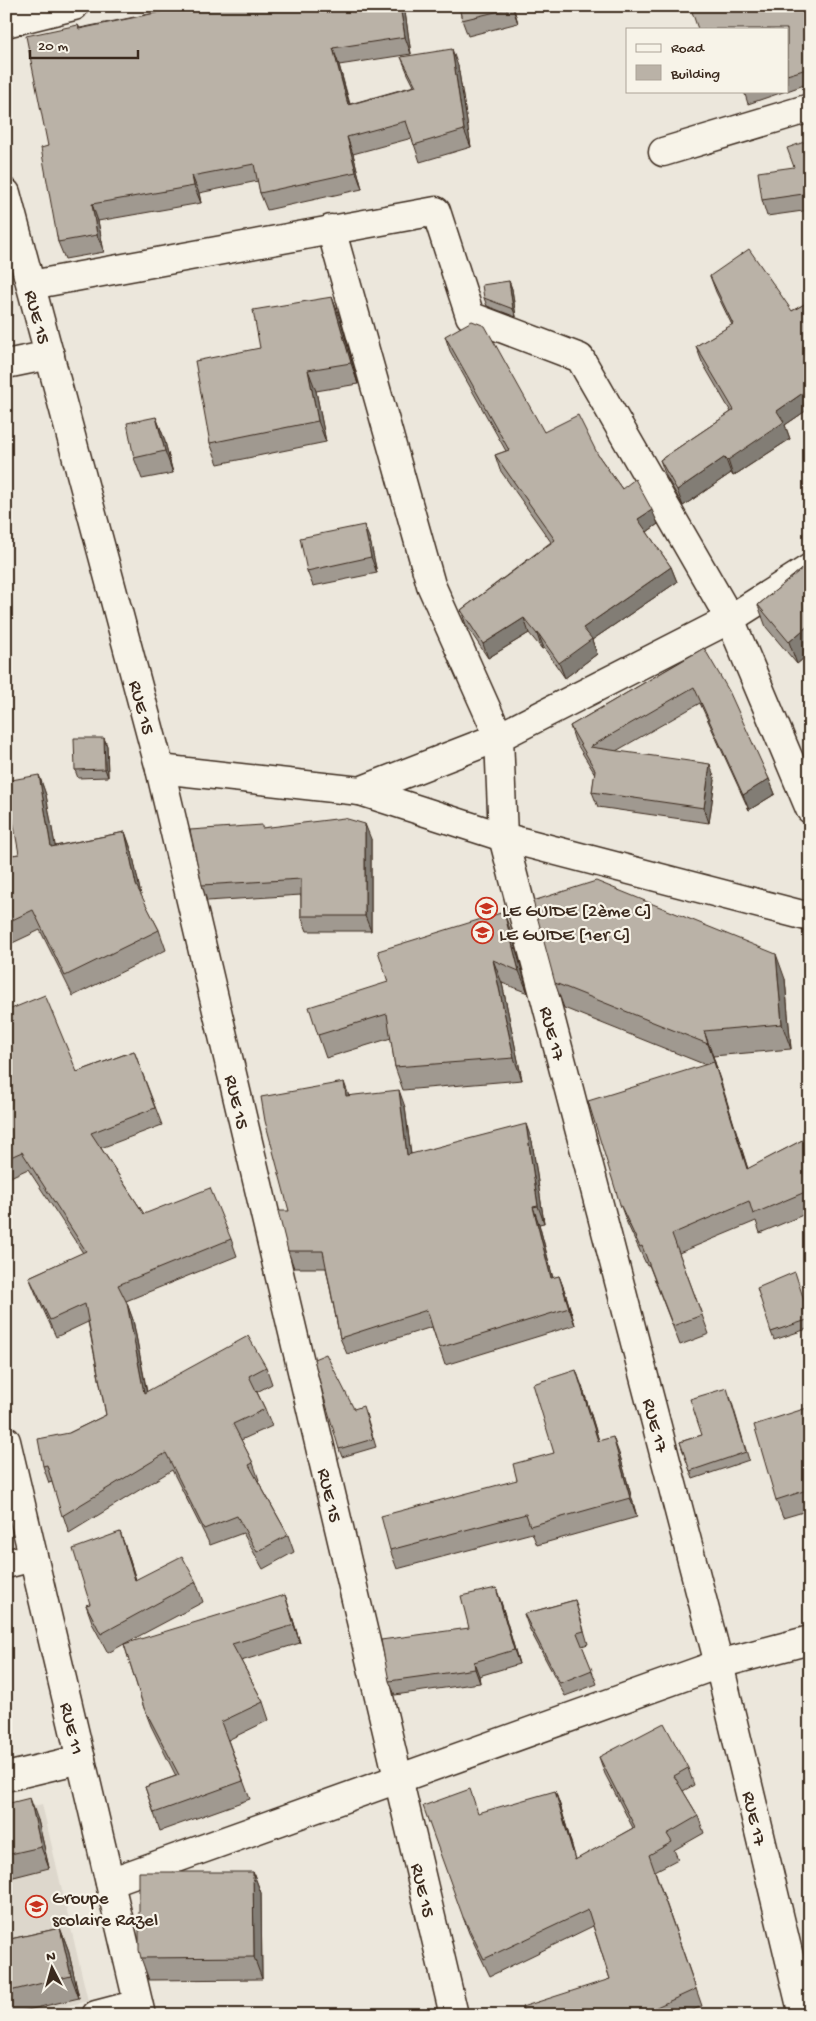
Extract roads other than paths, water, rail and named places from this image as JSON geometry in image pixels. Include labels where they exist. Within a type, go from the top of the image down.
[{"type":"street","points":[[6,23],[74,6]]},
{"type":"street","points":[[663,152],[810,108]]},
{"type":"street","name":"RUE 15","points":[[6,193],[160,769],[454,2015]]},
{"type":"street","points":[[31,284],[436,211],[470,316],[580,358],[730,619],[810,809]]},
{"type":"street","points":[[331,229],[431,585],[499,737]]},
{"type":"street","points":[[6,364],[50,355]]},
{"type":"street","points":[[360,791],[499,737],[730,619],[810,568]]},
{"type":"street","name":"RUE 17","points":[[499,737],[503,837],[719,1664],[803,2015]]},
{"type":"street","points":[[160,769],[360,791],[503,837],[810,917]]},
{"type":"street","name":"RUE 11","points":[[6,1441],[140,2010]]},
{"type":"street","points":[[6,1564],[33,1557]]},
{"type":"street","points":[[110,1882],[719,1664],[810,1640]]},
{"type":"street","points":[[6,1777],[81,1759]]},
{"type":"street","points":[[96,2015],[140,2010]]},
{"type":"place","name":"LE GUIDE [2ème C]","points":[[486,909]]},
{"type":"place","name":"LE GUIDE [1er C]","points":[[483,933]]},
{"type":"place","name":"Groupe scolaire Razel","points":[[36,1907]]}]
